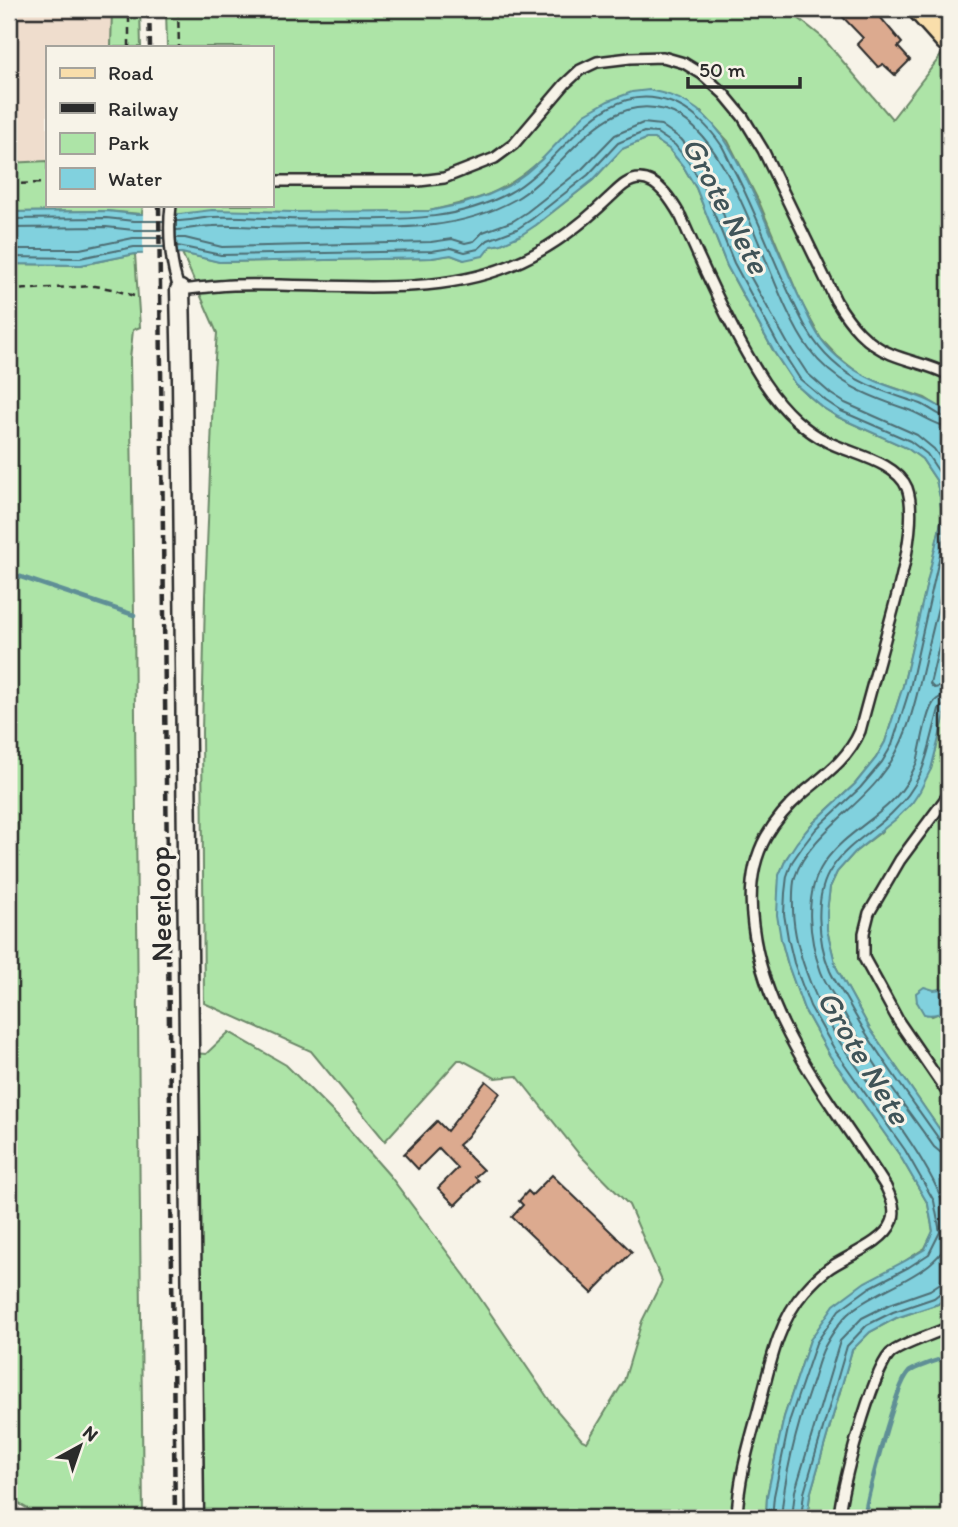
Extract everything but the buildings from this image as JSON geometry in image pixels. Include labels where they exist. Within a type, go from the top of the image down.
[{"type":"main road","points":[[923,9],[949,38]]},
{"type":"street","name":"Neerloop","points":[[180,290],[194,1518]]},
{"type":"lane","points":[[273,180],[419,181],[444,178],[495,158],[513,144],[580,70],[597,62],[663,57],[702,74],[724,94],[743,117],[763,150],[836,301],[860,334],[874,346],[891,354],[949,375]]},
{"type":"lane","points":[[171,208],[172,255],[175,278],[180,290],[232,285],[400,286],[454,281],[485,275],[510,266],[553,244],[593,214],[626,183],[638,178],[649,180],[672,201],[728,318],[772,395],[790,415],[824,441],[890,468],[901,477],[906,487],[911,515],[904,564],[859,731],[842,759],[788,808],[766,837],[752,878],[750,905],[757,956],[777,1014],[816,1083],[887,1186],[892,1200],[893,1222],[887,1231],[873,1242],[839,1261],[818,1277],[789,1313],[777,1343],[749,1443],[737,1518]]},
{"type":"lane","points":[[949,794],[900,860],[869,913],[864,933],[864,958],[899,1022],[949,1095]]},
{"type":"lane","points":[[839,1518],[850,1466],[878,1373],[891,1353],[949,1327]]},
{"type":"path","points":[[129,9],[129,46]]},
{"type":"path","points":[[178,9],[178,46]]},
{"type":"path","points":[[9,184],[46,183]]},
{"type":"path","points":[[9,290],[95,286],[134,296]]},
{"type":"shaded area","points":[[9,9],[112,9],[111,46],[46,46],[46,161],[9,163]]},
{"type":"green space","points":[[112,9],[140,9],[141,46],[111,46]]},
{"type":"green space","points":[[166,9],[787,9],[822,37],[892,119],[943,53],[949,66],[949,413],[925,398],[877,382],[857,372],[821,339],[801,302],[759,202],[728,141],[701,112],[542,159],[515,180],[490,194],[429,211],[175,214],[175,206],[273,206],[273,46],[167,46]]},
{"type":"green space","points":[[646,139],[654,139],[669,149],[683,166],[696,188],[727,266],[774,352],[795,384],[838,417],[907,448],[922,459],[936,480],[942,518],[903,686],[885,742],[855,784],[811,825],[786,859],[780,874],[778,893],[781,939],[804,1009],[830,1056],[899,1154],[928,1204],[933,1232],[925,1248],[905,1261],[810,1340],[784,1417],[767,1496],[766,1518],[198,1518],[194,1053],[206,1054],[229,1032],[286,1065],[339,1118],[390,1176],[465,1276],[554,1407],[582,1440],[587,1442],[624,1381],[642,1321],[662,1281],[629,1205],[579,1154],[517,1076],[495,1078],[458,1060],[385,1141],[311,1051],[204,1003],[202,732],[217,333],[182,253],[220,262],[432,258],[451,255],[464,260],[536,225],[593,180],[622,149]]},
{"type":"green space","points":[[46,161],[46,206],[143,206],[142,214],[106,211],[9,212],[9,163]]},
{"type":"green space","points":[[135,254],[140,327],[133,330],[130,359],[143,1518],[44,1518],[9,1498],[9,264],[81,265]]},
{"type":"green space","points":[[949,699],[949,988],[934,991],[917,1002],[932,1016],[949,1012],[949,1143],[870,1029],[836,967],[827,930],[827,911],[830,887],[837,872],[855,852],[881,832],[931,769]]},
{"type":"green space","points":[[949,1295],[949,1518],[807,1518],[810,1495],[852,1350],[870,1332],[896,1318],[938,1304]]},
{"type":"water","name":"Grote Nete","points":[[649,90],[674,97],[698,110],[726,142],[750,186],[809,319],[827,346],[846,364],[861,373],[885,385],[923,398],[949,413],[949,699],[931,769],[920,791],[896,819],[855,852],[837,872],[830,887],[827,930],[836,967],[870,1029],[949,1143],[949,1295],[938,1304],[896,1318],[870,1332],[852,1350],[810,1495],[807,1518],[766,1518],[767,1496],[784,1417],[810,1340],[834,1305],[865,1282],[925,1249],[933,1231],[928,1204],[899,1154],[830,1056],[804,1009],[781,939],[777,915],[779,875],[797,842],[811,825],[855,784],[885,742],[903,686],[942,518],[936,480],[922,459],[907,448],[838,417],[795,384],[774,352],[727,266],[696,188],[669,149],[654,139],[646,139],[622,149],[593,180],[521,235],[491,246],[483,256],[464,260],[451,255],[432,258],[219,262],[182,253],[135,254],[81,265],[9,264],[9,212],[106,211],[180,214],[212,210],[429,211],[462,204],[508,186],[526,173],[585,114],[632,92]]},
{"type":"water","points":[[924,987],[934,990],[949,988],[949,1012],[924,1014],[917,1002],[916,993]]},
{"type":"pier","points":[[143,212],[175,212],[175,255],[143,255]]},
{"type":"waterway","points":[[9,573],[134,615]]},
{"type":"waterway","points":[[864,1518],[883,1442],[903,1381],[912,1370],[949,1356]]},
{"type":"railway","points":[[149,9],[150,46]]},
{"type":"railway","points":[[159,206],[175,1518]]}]
